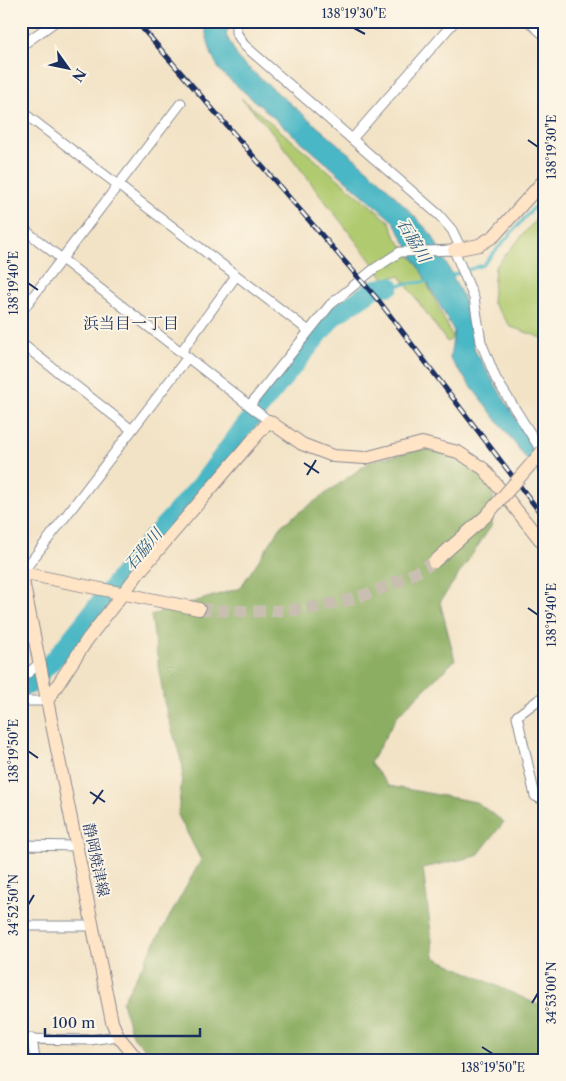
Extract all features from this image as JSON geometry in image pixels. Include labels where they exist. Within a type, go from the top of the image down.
[{"type":"street","points":[[21,46],[56,21]]},
{"type":"street","points":[[236,21],[236,32],[244,45],[439,215],[452,230],[458,249],[459,264],[474,298],[481,342],[496,379],[545,456]]},
{"type":"street","points":[[352,139],[455,21]]},
{"type":"street","points":[[528,21],[545,36]]},
{"type":"street","points":[[21,312],[181,103]]},
{"type":"street","points":[[21,111],[309,331]]},
{"type":"street","points":[[250,405],[330,305],[374,269],[400,252],[479,246],[494,236],[545,179]]},
{"type":"street","points":[[21,227],[269,421],[302,444],[333,456],[365,458],[422,443],[458,452],[484,469],[545,546]]},
{"type":"street","points":[[199,609],[21,572],[132,430],[236,276]]},
{"type":"street","points":[[21,343],[132,430]]},
{"type":"street","points":[[21,701],[45,695],[120,593],[269,421]]},
{"type":"street","points":[[434,562],[486,516],[545,448]]},
{"type":"street","name":"静岡焼津線","points":[[21,572],[112,1022],[118,1036],[138,1060]]},
{"type":"street","points":[[21,674],[28,673],[40,666]]},
{"type":"street","points":[[545,695],[517,716],[535,796],[545,801]]},
{"type":"street","points":[[21,846],[77,846]]},
{"type":"street","points":[[21,926],[94,926]]},
{"type":"street","points":[[21,1039],[90,1040],[118,1036]]},
{"type":"street","points":[[32,1038],[35,1060]]},
{"type":"green space","points":[[241,98],[390,222],[396,238],[419,266],[453,338],[447,342],[400,276],[384,278],[269,128]]},
{"type":"green space","points":[[545,209],[545,339],[511,327],[492,302],[495,267]]},
{"type":"green space","points":[[422,449],[451,455],[475,465],[494,491],[492,525],[440,602],[455,660],[398,715],[370,763],[389,786],[476,802],[504,822],[477,856],[423,868],[434,957],[545,1008],[545,1031],[538,1060],[155,1060],[132,1035],[122,1002],[201,860],[178,815],[183,767],[164,702],[151,615],[240,588],[283,524],[371,461]]},
{"type":"water","points":[[203,21],[230,21],[226,35],[239,60],[380,180],[432,235],[463,297],[475,351],[531,444],[545,463],[545,483],[450,359],[454,331],[394,222],[220,71],[211,53]]},
{"type":"waterway","points":[[449,276],[483,265],[545,195]]},
{"type":"waterway","points":[[390,286],[431,281]]},
{"type":"waterway","name":"石脇川","points":[[21,687],[29,685],[58,655],[144,547],[200,486],[240,432],[334,316],[374,289],[390,286]]},
{"type":"tunnel","points":[[199,609],[263,611],[293,610],[321,606],[349,600],[376,591],[434,562]]},
{"type":"railway","points":[[136,21],[379,301],[545,519]]},
{"type":"district","name":"浜当目一丁目","points":[[131,323]]}]
